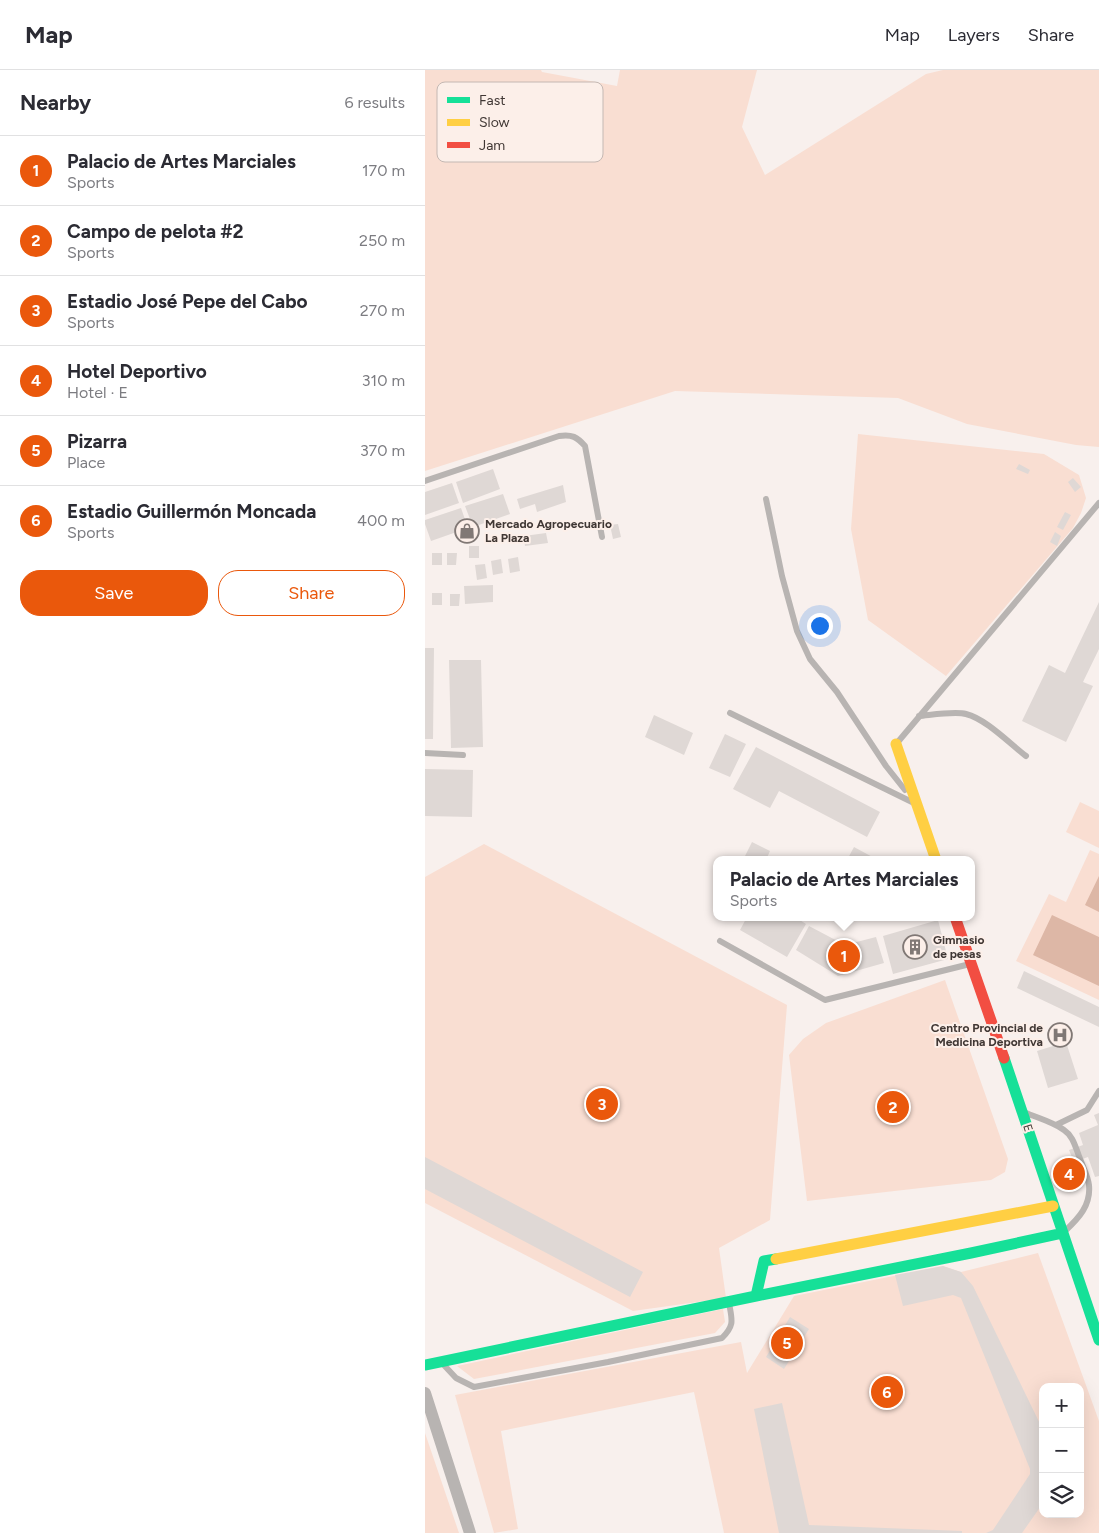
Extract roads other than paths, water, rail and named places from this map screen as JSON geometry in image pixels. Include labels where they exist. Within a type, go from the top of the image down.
[{"type":"street","points":[[896,744],[935,856]]},
{"type":"street","name":"E","points":[[956,921],[1023,1111],[1099,1340]]},
{"type":"street","points":[[756,1296],[764,1261],[1053,1206]]},
{"type":"street","points":[[425,1365],[1063,1233]]},
{"type":"street","points":[[425,1393],[470,1533]]},
{"type":"lane","points":[[425,481],[570,434],[579,439],[585,446],[603,537]]},
{"type":"lane","points":[[766,499],[782,576],[797,631],[811,658],[837,692],[886,766],[917,805]]},
{"type":"lane","points":[[896,744],[1099,503]]},
{"type":"lane","points":[[731,713],[917,805]]},
{"type":"lane","points":[[919,716],[965,713],[981,721],[1026,756]]},
{"type":"lane","points":[[425,753],[463,754]]},
{"type":"lane","points":[[720,941],[825,1000],[971,964]]},
{"type":"lane","points":[[1056,1125],[1087,1110],[1099,1091]]},
{"type":"lane","points":[[1023,1111],[1056,1125],[1071,1136],[1089,1184],[1085,1208],[1080,1217],[1063,1233]]},
{"type":"lane","points":[[441,1362],[456,1378],[474,1387],[608,1362],[722,1338],[730,1330],[733,1321],[728,1302]]},
{"type":"place","name":"Mercado Agropecuario La Plaza","points":[[467,531]]},
{"type":"place","name":"Gimnasio de pesas","points":[[915,947]]},
{"type":"place","name":"Palacio de Artes Marciales","points":[[844,956]]},
{"type":"place","name":"Centro Provincial de Medicina Deportiva","points":[[1060,1035]]},
{"type":"place","name":"Estadio José Pepe del Cabo","points":[[602,1104]]},
{"type":"place","name":"Campo de pelota #2","points":[[893,1107]]},
{"type":"place","name":"Hotel Deportivo","points":[[1069,1174]]},
{"type":"place","name":"Pizarra","points":[[787,1343]]},
{"type":"place","name":"Estadio Guillermón Moncada","points":[[887,1392]]}]
